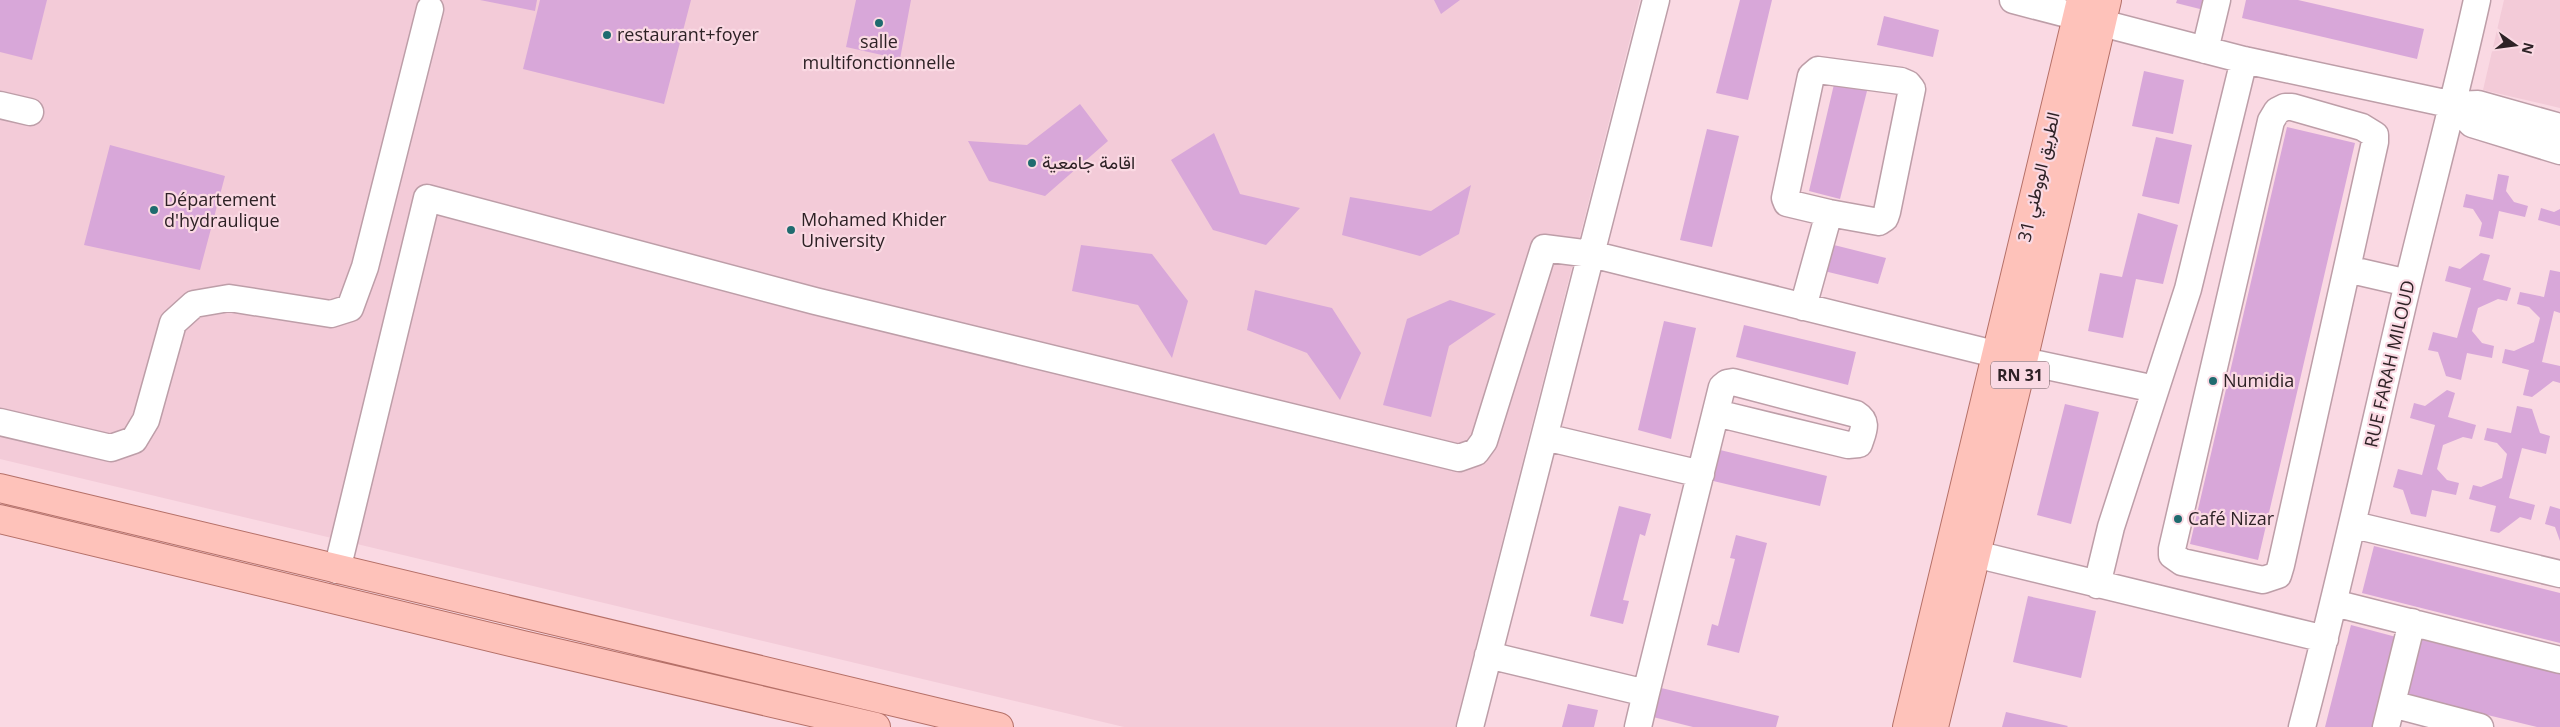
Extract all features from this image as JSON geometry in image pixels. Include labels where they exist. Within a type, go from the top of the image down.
[{"type":"main road","name":"الطريق الووطني 31","points":[[1907,727],[1997,355],[2092,10]]},
{"type":"main road","name":"RN 31","points":[[1934,727],[2023,361],[2092,10]]},
{"type":"main road","points":[[0,488],[999,727]]},
{"type":"main road","points":[[0,519],[523,645],[876,727]]},
{"type":"street","points":[[1470,727],[1656,0]]},
{"type":"street","points":[[2013,0],[2092,10],[2205,50],[2244,60],[2454,105],[2478,104],[2560,127]]},
{"type":"street","points":[[2205,50],[2217,0]]},
{"type":"street","name":"RUE FARAH MILOUD","points":[[2302,727],[2354,525],[2408,283],[2454,105],[2477,0]]},
{"type":"street","points":[[0,422],[111,448],[134,440],[146,420],[173,323],[194,304],[229,298],[331,314],[350,308],[365,267],[430,9]]},
{"type":"street","points":[[2097,585],[2111,527],[2188,289],[2244,60]]},
{"type":"street","points":[[1818,70],[1824,70],[1908,84],[1912,89],[1912,97],[1885,218],[1879,222],[1871,222],[1829,213],[1792,206],[1786,203],[1785,198],[1811,76],[1818,70]]},
{"type":"street","points":[[0,105],[30,112]]},
{"type":"street","points":[[2454,105],[2472,124],[2560,151]]},
{"type":"street","points":[[2285,107],[2292,107],[2362,127],[2375,135],[2347,269],[2278,575],[2263,580],[2175,559],[2172,555],[2172,549],[2271,121],[2277,111],[2285,107]]},
{"type":"street","points":[[337,570],[427,198],[815,302],[1459,458],[1476,452],[1484,441],[1544,248],[1591,254],[1997,355],[2155,389]]},
{"type":"street","points":[[1803,307],[1829,213]]},
{"type":"street","points":[[2347,269],[2408,283]]},
{"type":"street","points":[[1638,727],[1722,387],[1727,383],[1733,382],[1856,414],[1863,418],[1865,423],[1859,444],[1848,445],[1716,413]]},
{"type":"street","points":[[1545,437],[1701,474]]},
{"type":"street","points":[[2354,525],[2560,574]]},
{"type":"street","points":[[1975,554],[2325,639]]},
{"type":"street","points":[[2334,603],[2560,660]]},
{"type":"street","points":[[2412,622],[2389,716],[2480,727]]},
{"type":"street","points":[[1488,655],[1646,694]]},
{"type":"shaded area","name":"Mohamed Khider University","points":[[0,0],[1640,0],[1455,727],[1124,727],[0,459]]},
{"type":"shaded area","points":[[2504,0],[2560,0],[2560,108],[2483,90]]},
{"type":"building","points":[[0,0],[47,0],[32,60],[0,52]]},
{"type":"building","points":[[480,0],[537,0],[535,11]]},
{"type":"building","name":"restaurant+foyer","points":[[540,0],[691,0],[664,104],[523,69]]},
{"type":"building","name":"salle multifonctionnelle","points":[[856,0],[911,0],[900,59],[846,47]]},
{"type":"building","points":[[1434,0],[1460,0],[1441,14]]},
{"type":"building","points":[[1740,0],[1772,0],[1748,100],[1716,93]]},
{"type":"building","points":[[2177,0],[2207,0],[2204,10],[2176,3]]},
{"type":"building","points":[[2246,0],[2298,0],[2424,29],[2417,59],[2242,18]]},
{"type":"building","points":[[1884,16],[1939,30],[1933,57],[1877,45]]},
{"type":"building","points":[[2144,71],[2184,80],[2173,134],[2132,126]]},
{"type":"building","points":[[1835,80],[1868,87],[1840,199],[1809,191]]},
{"type":"building","name":"اقامة جامعية","points":[[1080,104],[1108,141],[1045,196],[989,181],[968,141],[1027,145]]},
{"type":"building","points":[[2287,127],[2355,143],[2258,560],[2190,544]]},
{"type":"building","points":[[1707,129],[1739,136],[1712,247],[1680,240]]},
{"type":"building","points":[[1214,133],[1240,194],[1300,208],[1266,245],[1213,230],[1171,160]]},
{"type":"building","points":[[2156,137],[2192,145],[2179,204],[2142,196]]},
{"type":"building","name":"Département d'hydraulique","points":[[110,145],[225,176],[200,270],[84,245]]},
{"type":"building","points":[[2498,174],[2509,176],[2506,191],[2514,202],[2528,206],[2525,217],[2499,211],[2493,239],[2479,236],[2482,223],[2473,209],[2463,207],[2466,194],[2493,200]]},
{"type":"building","points":[[1471,185],[1459,234],[1420,256],[1342,235],[1350,197],[1431,211]]},
{"type":"building","points":[[2541,208],[2554,212],[2560,209],[2560,226],[2538,220]]},
{"type":"building","points":[[2138,213],[2178,225],[2163,284],[2136,279],[2123,338],[2088,331],[2100,273],[2122,277]]},
{"type":"building","points":[[1830,244],[1886,258],[1878,284],[1824,271]]},
{"type":"building","points":[[1081,245],[1152,254],[1188,301],[1172,358],[1138,305],[1072,291]]},
{"type":"building","points":[[2481,253],[2490,255],[2483,280],[2511,288],[2507,301],[2498,299],[2478,308],[2472,331],[2482,343],[2494,346],[2492,358],[2467,353],[2461,380],[2446,376],[2438,352],[2428,350],[2433,332],[2457,338],[2471,288],[2445,281],[2449,266],[2460,269]]},
{"type":"building","points":[[2550,270],[2560,272],[2560,313],[2554,311],[2542,362],[2560,366],[2560,383],[2553,381],[2532,397],[2523,395],[2529,370],[2502,363],[2505,349],[2514,351],[2534,342],[2540,318],[2529,307],[2517,304],[2520,292],[2544,297]]},
{"type":"building","points":[[1255,290],[1332,308],[1361,353],[1340,400],[1307,353],[1247,330]]},
{"type":"building","points":[[1450,300],[1496,314],[1449,346],[1431,417],[1383,405],[1407,319]]},
{"type":"building","points":[[1664,321],[1696,328],[1671,439],[1638,430]]},
{"type":"building","points":[[1744,325],[1856,352],[1848,385],[1736,357]]},
{"type":"building","points":[[2447,390],[2455,393],[2448,417],[2476,425],[2472,439],[2463,437],[2443,445],[2437,469],[2447,480],[2459,483],[2456,495],[2432,490],[2426,517],[2411,514],[2403,490],[2393,487],[2398,469],[2422,475],[2435,425],[2410,418],[2414,403],[2425,406]]},
{"type":"building","points":[[2065,404],[2099,412],[2071,524],[2037,515]]},
{"type":"building","points":[[2517,406],[2532,409],[2540,433],[2550,436],[2546,454],[2522,448],[2509,498],[2535,505],[2531,520],[2520,517],[2499,533],[2490,531],[2496,506],[2469,499],[2473,485],[2481,487],[2502,478],[2507,454],[2497,443],[2484,440],[2487,428],[2511,433]]},
{"type":"building","points":[[1716,449],[1827,476],[1820,506],[1709,480]]},
{"type":"building","points":[[1619,506],[1651,514],[1645,536],[1640,534],[1623,600],[1629,601],[1623,624],[1590,616]]},
{"type":"building","points":[[2550,506],[2560,509],[2560,541],[2555,527],[2545,524]]},
{"type":"building","points":[[1736,535],[1767,543],[1739,653],[1707,645],[1712,624],[1718,626],[1735,559],[1730,558]]},
{"type":"building","points":[[2374,546],[2560,593],[2560,643],[2362,593]]},
{"type":"building","points":[[2028,596],[2096,611],[2081,678],[2013,662]]},
{"type":"building","points":[[2351,625],[2400,638],[2378,727],[2325,727]]},
{"type":"building","points":[[2419,639],[2560,674],[2560,727],[2537,727],[2405,695]]},
{"type":"building","points":[[1657,687],[1779,716],[1776,727],[1693,727],[1649,716]]},
{"type":"building","points":[[1568,704],[1598,710],[1594,727],[1562,727]]},
{"type":"building","points":[[2006,712],[2068,726],[2002,727]]},
{"type":"place","name":"salle multifonctionnelle","points":[[879,23]]},
{"type":"place","name":"restaurant+foyer","points":[[607,35]]},
{"type":"place","name":"اقامة جامعية","points":[[1032,163]]},
{"type":"place","name":"Département d'hydraulique","points":[[154,210]]},
{"type":"place","name":"Mohamed Khider University","points":[[791,230]]},
{"type":"place","name":"Numidia","points":[[2213,381]]},
{"type":"place","name":"Café Nizar","points":[[2178,519]]}]
